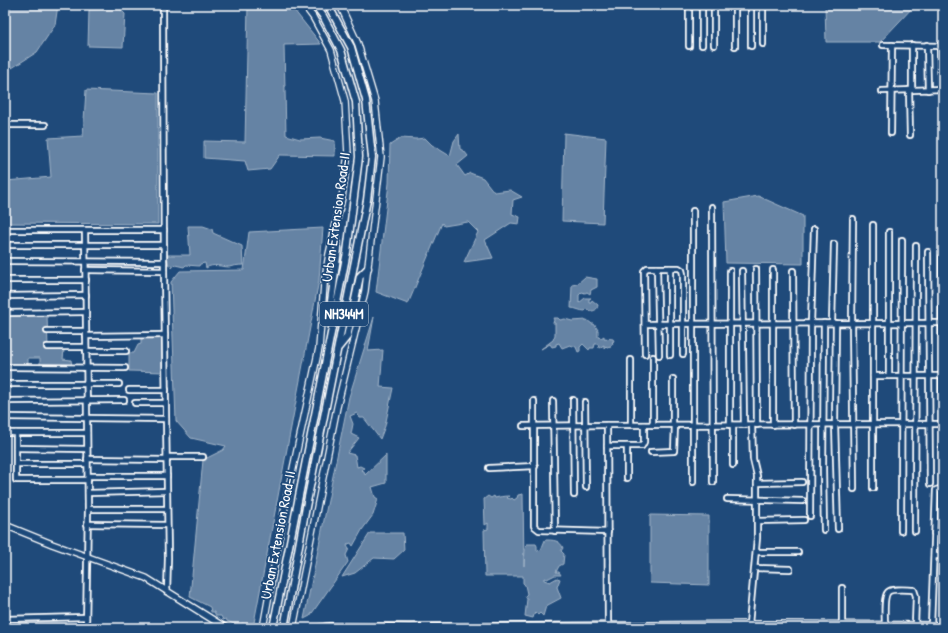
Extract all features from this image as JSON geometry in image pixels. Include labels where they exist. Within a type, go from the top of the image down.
[{"type":"highway","name":"Urban Extension Road-II","points":[[273,628],[347,252],[359,157],[356,102],[341,50],[323,16],[315,5]]},
{"type":"highway","name":"Urban Extension Road-II","points":[[284,628],[337,348],[367,200],[372,157],[366,100],[351,47],[328,5]]},
{"type":"highway","points":[[333,324],[330,309],[338,249],[335,230]]},
{"type":"highway","points":[[337,348],[347,337],[360,276],[368,268]]},
{"type":"main road","points":[[263,628],[286,501],[319,348],[324,284],[342,198],[348,154],[345,101],[331,50],[313,17],[304,5]]},
{"type":"main road","points":[[292,628],[337,407],[365,291],[380,157],[375,101],[358,44],[340,5]]},
{"type":"main road","points":[[5,525],[146,578],[226,628]]},
{"type":"main road","points":[[318,628],[328,626],[597,627],[608,625],[721,626],[750,624],[842,624],[883,626],[943,625]]},
{"type":"street","points":[[163,5],[164,271],[168,558],[167,592]]},
{"type":"street","points":[[688,5],[689,46]]},
{"type":"street","points":[[702,5],[702,45]]},
{"type":"street","points":[[714,5],[714,45]]},
{"type":"street","points":[[735,5],[735,46]]},
{"type":"street","points":[[751,5],[751,46]]},
{"type":"street","points":[[763,5],[763,44]]},
{"type":"street","points":[[882,91],[942,89],[942,46],[883,45]]},
{"type":"street","points":[[891,133],[892,45]]},
{"type":"street","points":[[910,135],[912,45]]},
{"type":"street","points":[[927,45],[928,90]]},
{"type":"street","points":[[5,125],[45,125]]},
{"type":"street","points":[[712,207],[713,482]]},
{"type":"street","points":[[693,211],[693,482]]},
{"type":"street","points":[[853,219],[852,323],[854,489]]},
{"type":"street","points":[[873,225],[873,488]]},
{"type":"street","points":[[810,516],[811,323],[814,229]]},
{"type":"street","points":[[5,230],[164,230]]},
{"type":"street","points":[[85,230],[88,478],[86,628]]},
{"type":"street","points":[[889,232],[889,376]]},
{"type":"street","points":[[901,531],[902,240]]},
{"type":"street","points":[[834,244],[835,424],[838,529]]},
{"type":"street","points":[[5,245],[164,245]]},
{"type":"street","points":[[915,531],[916,246]]},
{"type":"street","points":[[928,252],[930,484]]},
{"type":"street","points":[[931,625],[936,490],[943,488],[942,257]]},
{"type":"street","points":[[5,261],[164,262]]},
{"type":"street","points":[[645,354],[644,271],[647,268],[679,268],[682,270],[683,354]]},
{"type":"street","points":[[657,268],[658,355]]},
{"type":"street","points":[[670,268],[670,355]]},
{"type":"street","points":[[86,270],[164,271]]},
{"type":"street","points":[[750,624],[757,521],[757,483],[753,459],[756,270]]},
{"type":"street","points":[[772,425],[773,270]]},
{"type":"street","points":[[730,271],[729,323],[733,465]]},
{"type":"street","points":[[742,271],[744,425]]},
{"type":"street","points":[[793,271],[792,323],[794,425]]},
{"type":"street","points":[[5,280],[86,280]]},
{"type":"street","points":[[5,296],[86,295]]},
{"type":"street","points":[[5,313],[86,312]]},
{"type":"street","points":[[824,323],[824,530]]},
{"type":"street","points":[[645,324],[942,323]]},
{"type":"street","points":[[47,331],[165,335]]},
{"type":"street","points":[[47,347],[126,351]]},
{"type":"street","points":[[653,357],[653,425]]},
{"type":"street","points":[[631,360],[631,425]]},
{"type":"street","points":[[5,367],[125,368]]},
{"type":"street","points":[[873,376],[943,376]]},
{"type":"street","points":[[651,452],[674,451],[673,379]]},
{"type":"street","points":[[5,384],[119,384]]},
{"type":"street","points":[[129,390],[166,390]]},
{"type":"street","points":[[5,401],[124,400]]},
{"type":"street","points":[[573,400],[574,495]]},
{"type":"street","points":[[534,401],[534,526],[539,530],[608,532]]},
{"type":"street","points":[[553,401],[555,531]]},
{"type":"street","points":[[585,402],[586,487]]},
{"type":"street","points":[[135,403],[166,403]]},
{"type":"street","points":[[5,417],[166,419]]},
{"type":"street","points":[[523,426],[943,424]]},
{"type":"street","points":[[607,425],[608,625]]},
{"type":"street","points":[[607,446],[639,446],[643,444],[644,425]]},
{"type":"street","points":[[5,433],[87,433]]},
{"type":"street","points":[[16,433],[16,480],[167,476]]},
{"type":"street","points":[[626,446],[627,478]]},
{"type":"street","points":[[16,448],[87,449]]},
{"type":"street","points":[[16,464],[204,457]]},
{"type":"street","points":[[489,468],[534,466]]},
{"type":"street","points":[[757,483],[802,482]]},
{"type":"street","points":[[88,493],[167,491]]},
{"type":"street","points":[[727,499],[757,501],[803,501]]},
{"type":"street","points":[[88,509],[167,509]]},
{"type":"street","points":[[757,521],[804,520]]},
{"type":"street","points":[[87,524],[167,525]]},
{"type":"street","points":[[934,532],[943,533]]},
{"type":"street","points":[[756,552],[798,552]]},
{"type":"street","points":[[934,556],[943,556]]},
{"type":"street","points":[[755,568],[790,569]]},
{"type":"street","points":[[842,588],[842,624]]},
{"type":"street","points":[[883,626],[887,593],[889,591],[914,590],[916,596],[918,626]]},
{"type":"street","points":[[5,618],[86,617]]},
{"type":"water","points":[[5,5],[58,5],[55,25],[37,52],[12,68],[5,62]]},
{"type":"water","points":[[248,5],[290,5],[321,44],[284,45],[286,135],[300,139],[320,138],[335,141],[335,156],[280,155],[270,169],[248,171],[245,161],[204,158],[204,141],[245,142]]},
{"type":"water","points":[[825,5],[915,5],[880,42],[826,42]]},
{"type":"water","points":[[120,9],[125,14],[123,47],[88,46],[89,10]]},
{"type":"water","points":[[86,90],[158,93],[158,224],[6,223],[6,181],[51,177],[48,138],[83,136]]},
{"type":"water","points":[[564,133],[606,138],[603,223],[562,221]]},
{"type":"water","points":[[459,134],[460,149],[468,156],[457,165],[465,176],[470,173],[483,178],[494,192],[510,190],[522,197],[513,200],[512,214],[520,217],[519,224],[511,223],[485,240],[493,258],[464,262],[478,232],[468,222],[444,226],[442,223],[408,304],[376,292],[389,183],[390,145],[401,138],[425,138],[432,145],[450,156],[454,141]]},
{"type":"water","points":[[758,196],[803,216],[803,264],[726,263],[724,202]]},
{"type":"water","points":[[188,226],[203,226],[212,229],[213,233],[242,246],[243,265],[229,267],[215,265],[206,268],[205,263],[200,264],[199,266],[186,265],[184,267],[175,265],[172,268],[172,265],[169,266],[167,255],[190,255]]},
{"type":"water","points":[[323,228],[319,280],[253,628],[245,628],[245,624],[242,623],[241,627],[227,621],[226,619],[223,620],[221,616],[216,616],[214,612],[211,612],[210,607],[190,597],[203,460],[223,450],[226,446],[191,438],[176,421],[171,282],[180,271],[244,270],[249,232]]},
{"type":"water","points":[[585,277],[597,279],[597,287],[591,290],[590,294],[587,292],[582,292],[579,295],[579,303],[585,298],[591,298],[589,299],[589,302],[592,300],[598,305],[593,311],[587,309],[583,311],[571,308],[572,285],[577,284]]},
{"type":"water","points":[[5,315],[47,315],[48,348],[64,350],[63,359],[71,360],[72,366],[40,366],[40,358],[28,358],[28,366],[5,366]]},
{"type":"water","points":[[374,317],[368,351],[383,350],[380,387],[393,388],[385,426],[380,439],[364,418],[360,418],[357,413],[350,416],[353,424],[351,434],[359,438],[347,453],[355,455],[357,467],[360,466],[364,468],[361,470],[364,471],[365,475],[386,455],[386,483],[372,487],[375,497],[378,499],[373,515],[353,546],[351,543],[348,544],[347,546],[349,549],[346,555],[348,562],[310,616],[304,619],[349,397]]},
{"type":"water","points":[[553,318],[572,321],[587,320],[594,324],[598,330],[598,337],[601,338],[604,336],[604,338],[613,339],[614,341],[612,342],[613,343],[611,346],[606,346],[604,348],[604,345],[599,348],[598,344],[595,344],[594,348],[590,348],[589,350],[583,344],[578,352],[576,347],[570,345],[562,348],[559,343],[552,347],[550,344],[541,349],[553,340],[555,335],[555,323],[553,323]]},
{"type":"water","points":[[141,338],[164,338],[164,372],[129,371],[129,353],[134,353],[138,345],[141,344]]},
{"type":"water","points":[[523,494],[524,566],[525,549],[527,544],[536,544],[537,551],[541,550],[545,540],[556,541],[562,545],[563,548],[561,551],[564,554],[563,564],[559,566],[556,572],[559,572],[561,575],[555,575],[547,579],[544,578],[544,580],[550,582],[557,578],[560,579],[557,587],[561,598],[546,606],[543,616],[540,613],[538,615],[535,612],[533,618],[525,616],[527,599],[525,596],[527,594],[523,583],[523,576],[485,576],[484,530],[488,529],[488,523],[485,525],[484,499],[488,496],[491,498],[494,496],[495,498],[509,496],[507,498],[512,498],[514,500],[518,495]]},
{"type":"water","points":[[650,515],[709,516],[709,585],[650,583]]},
{"type":"water","points":[[370,533],[403,533],[404,550],[394,559],[374,558],[355,573],[342,577]]}]
